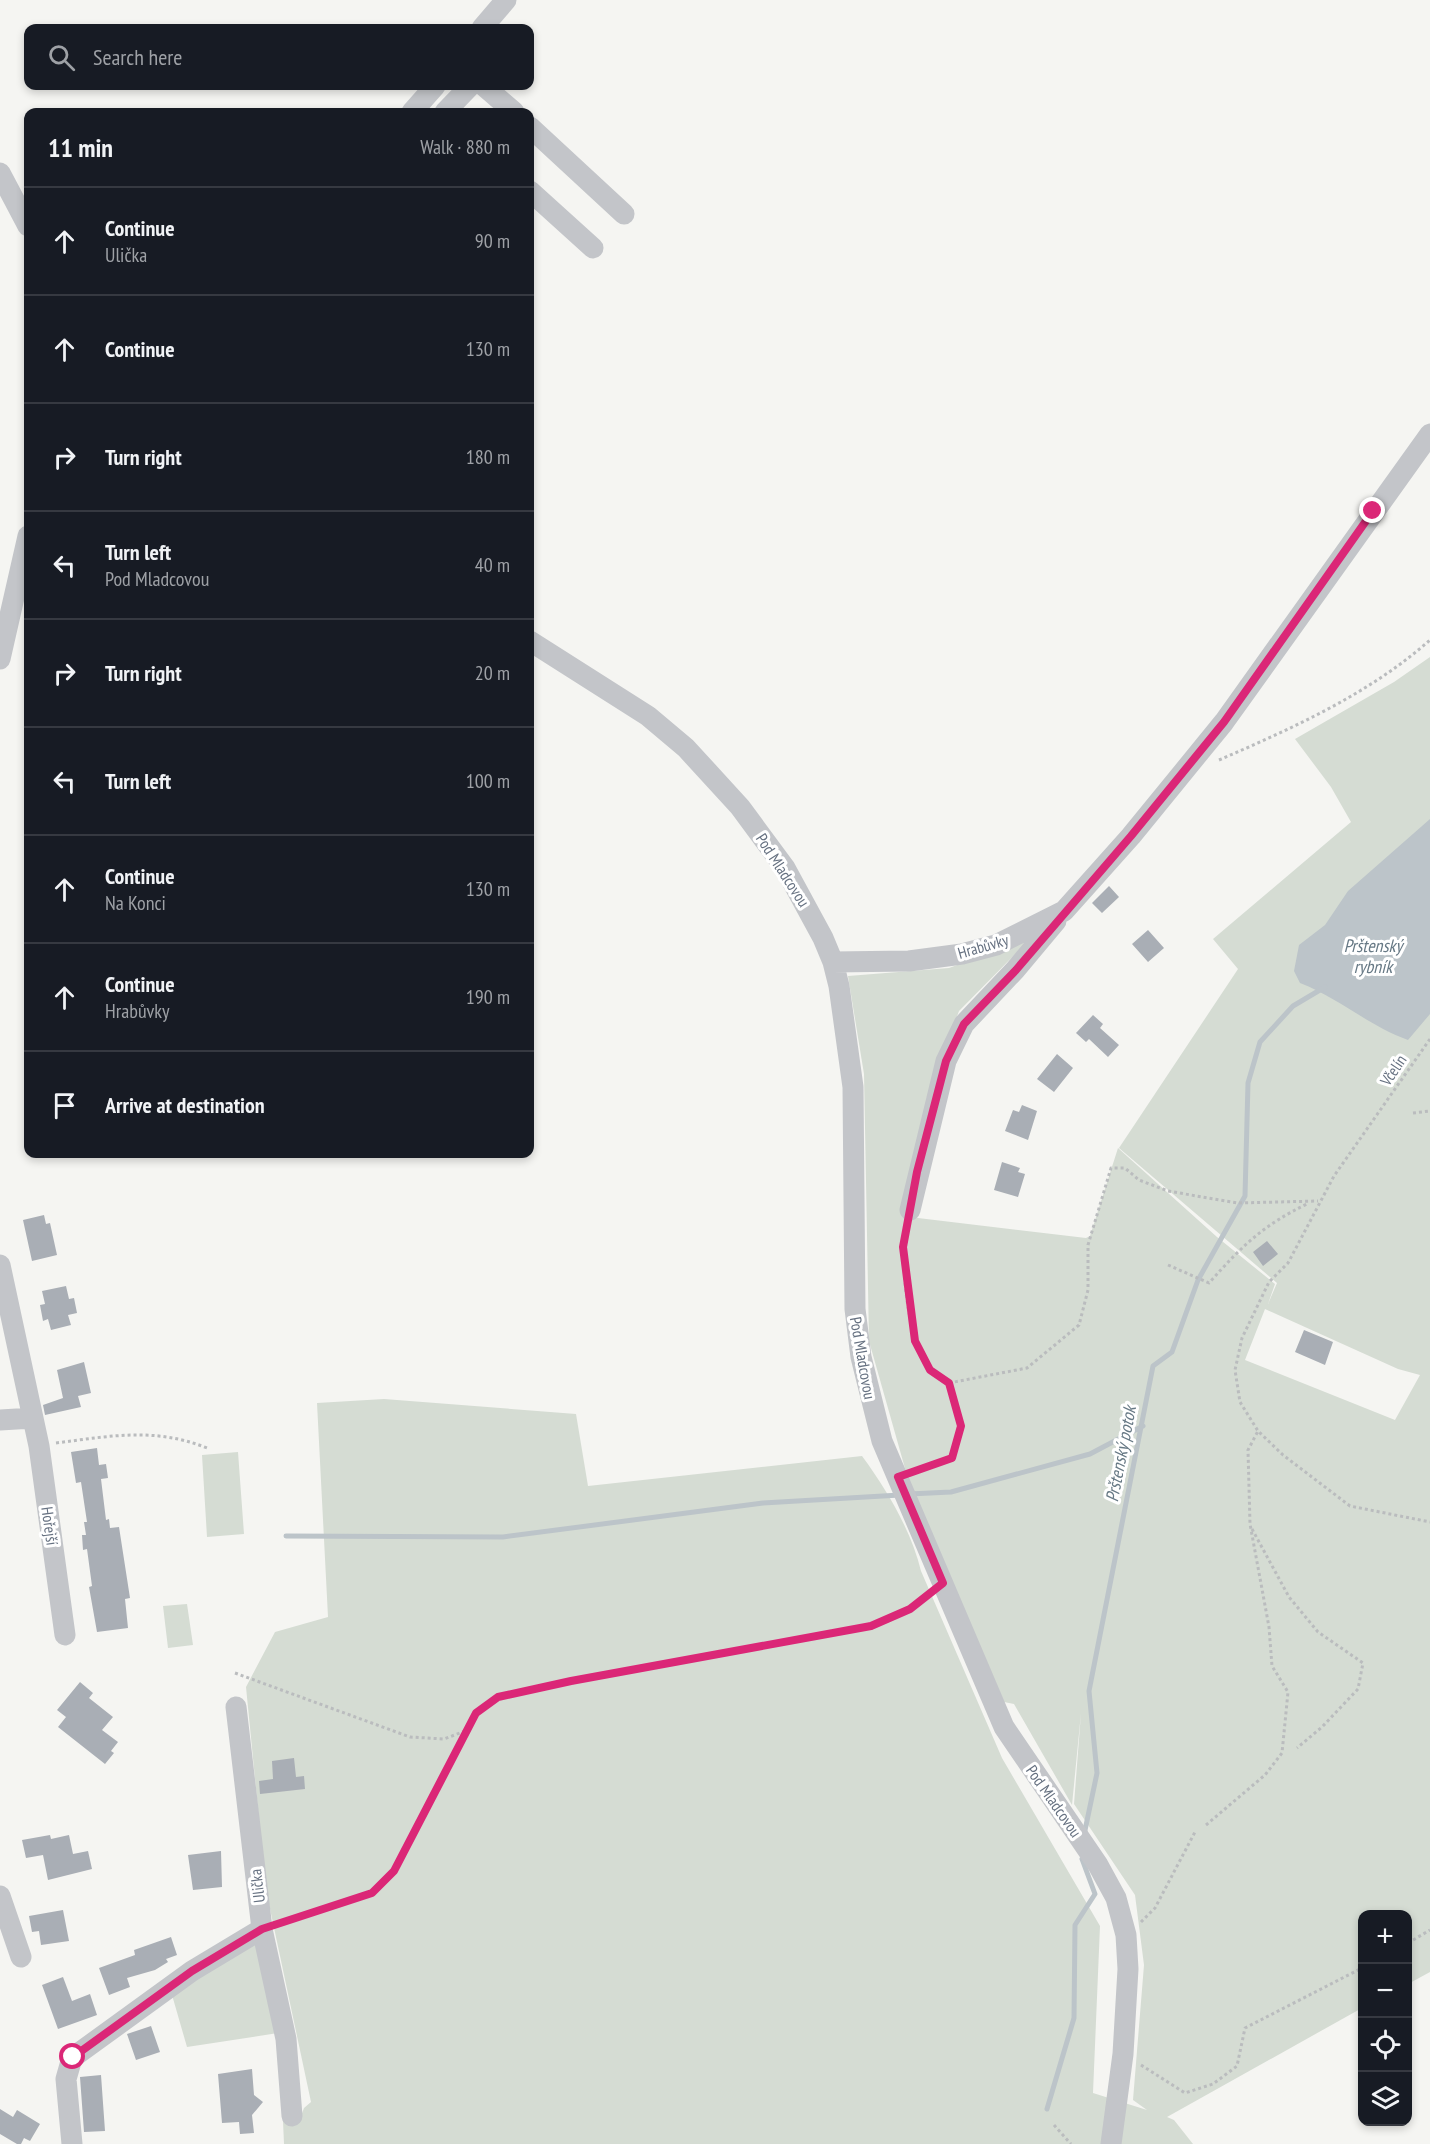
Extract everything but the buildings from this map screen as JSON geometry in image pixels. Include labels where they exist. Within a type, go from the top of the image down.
[{"type":"street","points":[[485,24],[506,0]]},
{"type":"street","points":[[416,108],[431,90]]},
{"type":"street","points":[[448,108],[466,90]]},
{"type":"street","points":[[488,90],[509,108]]},
{"type":"street","points":[[534,131],[624,214]]},
{"type":"street","points":[[0,173],[24,218]]},
{"type":"street","points":[[534,195],[593,248]]},
{"type":"street","name":"Hrabůvky","points":[[833,962],[909,961],[962,954],[996,945],[1064,911],[1131,836],[1224,722],[1430,434]]},
{"type":"street","points":[[0,659],[24,554]]},
{"type":"street","name":"Pod Mladcovou","points":[[534,644],[648,716],[713,777],[740,807],[785,868],[812,915],[833,962],[853,1087],[855,1309],[861,1357],[882,1441],[1004,1727],[1098,1865],[1116,1898],[1126,1935],[1128,1969],[1124,2054],[1111,2144]]},
{"type":"street","points":[[910,1210],[946,1061],[964,1024],[1016,970],[1064,911]]},
{"type":"street","name":"Hořejší","points":[[0,1265],[33,1418],[66,1635]]},
{"type":"street","points":[[0,1420],[33,1418]]},
{"type":"street","name":"Ulička","points":[[236,1707],[262,1929],[286,2038],[292,2116]]},
{"type":"street","points":[[0,1896],[21,1957]]},
{"type":"street","points":[[72,2144],[66,2079],[72,2058],[192,1971],[262,1929]]},
{"type":"path","points":[[1217,761],[1305,723],[1391,670],[1430,640]]},
{"type":"path","name":"Včelín","points":[[1430,1039],[1318,1201],[1288,1263],[1269,1282],[1242,1338],[1235,1370],[1240,1402],[1258,1431],[1282,1455],[1350,1506],[1430,1522]]},
{"type":"path","points":[[1413,1113],[1430,1110]]},
{"type":"path","points":[[949,1383],[1027,1368],[1079,1325],[1088,1290],[1089,1245],[1111,1168],[1125,1168],[1139,1180],[1168,1191],[1237,1203],[1318,1201]]},
{"type":"path","points":[[1168,1265],[1209,1283],[1245,1242],[1275,1219],[1311,1202]]},
{"type":"path","points":[[898,1477],[952,1458],[961,1426],[949,1383],[930,1370],[915,1341],[903,1247],[910,1210]]},
{"type":"path","points":[[1206,1825],[1265,1774],[1282,1753],[1288,1692],[1272,1666],[1269,1628],[1250,1524],[1248,1450],[1258,1431]]},
{"type":"path","points":[[50,1444],[122,1434],[180,1437],[207,1448]]},
{"type":"path","points":[[1250,1524],[1289,1597],[1318,1632],[1363,1663],[1358,1689],[1323,1727],[1298,1748]]},
{"type":"path","points":[[262,1929],[372,1893],[394,1871],[476,1713],[498,1697],[571,1681],[871,1626],[910,1609],[943,1583]]},
{"type":"path","points":[[235,1673],[410,1737],[444,1739],[466,1731]]},
{"type":"path","points":[[1126,1935],[1155,1908],[1195,1832]]},
{"type":"path","points":[[1412,1940],[1430,1930]]},
{"type":"path","points":[[1124,2054],[1185,2093],[1213,2084],[1237,2066],[1245,2028],[1358,1970]]},
{"type":"path","points":[[1054,2125],[1071,2144]]},
{"type":"shaded area","points":[[1430,657],[1430,1972],[1412,1982],[1412,1910],[1358,1910],[1358,2010],[1167,2117],[1174,2120],[1193,2144],[284,2144],[283,2121],[299,2121],[304,2108],[311,2102],[266,1890],[246,1687],[275,1632],[328,1617],[317,1403],[384,1399],[576,1414],[588,1486],[862,1456],[905,1526],[921,1571],[1002,1758],[1100,1926],[1093,2093],[1147,2110],[1133,2100],[1144,1965],[1135,1895],[1074,1804],[1081,1713],[1072,1805],[1014,1704],[1004,1702],[908,1479],[869,1341],[864,1074],[848,976],[949,968],[1031,938],[959,1011],[927,1097],[905,1208],[918,1218],[1086,1238],[1090,1236],[1118,1148],[1217,1237],[1275,1284],[1268,1304],[1277,1283],[1119,1148],[1238,969],[1213,939],[1351,822],[1331,787],[1295,739],[1394,682]],"holes":[[[1265,1309],[1398,1369],[1420,1375],[1395,1420],[1245,1360]]]},
{"type":"shaded area","points":[[238,1452],[244,1534],[207,1537],[202,1455]]},
{"type":"shaded area","points":[[187,1604],[193,1645],[168,1648],[163,1606]]},
{"type":"shaded area","points":[[254,1941],[259,1953],[278,2033],[187,2047],[172,1995]]},
{"type":"water","name":"Prštenský rybník","points":[[1430,819],[1430,1014],[1408,1040],[1300,983],[1294,971],[1299,945],[1325,925],[1348,891]]},
{"type":"waterway","name":"Prštenský potok","points":[[1084,1835],[1097,1773],[1089,1691],[1153,1366],[1172,1352],[1198,1280],[1245,1196],[1248,1083],[1260,1042],[1293,1006],[1325,987]]},
{"type":"waterway","points":[[909,1494],[951,1492],[1090,1454],[1143,1426]]},
{"type":"waterway","points":[[286,1536],[503,1537],[763,1503],[900,1495]]},
{"type":"waterway","name":"Prštenský potok","points":[[1047,2109],[1074,2018],[1075,1925],[1095,1894],[1082,1859]]},
{"type":"route","points":[[73,2057],[192,1971],[262,1929],[372,1893],[394,1871],[476,1713],[498,1697],[571,1681],[871,1626],[910,1609],[943,1583],[898,1477],[952,1458],[961,1426],[949,1383],[930,1370],[915,1341],[903,1247],[917,1172],[946,1061],[964,1024],[1016,970],[1064,911],[1131,836],[1224,722],[1373,511]]}]
